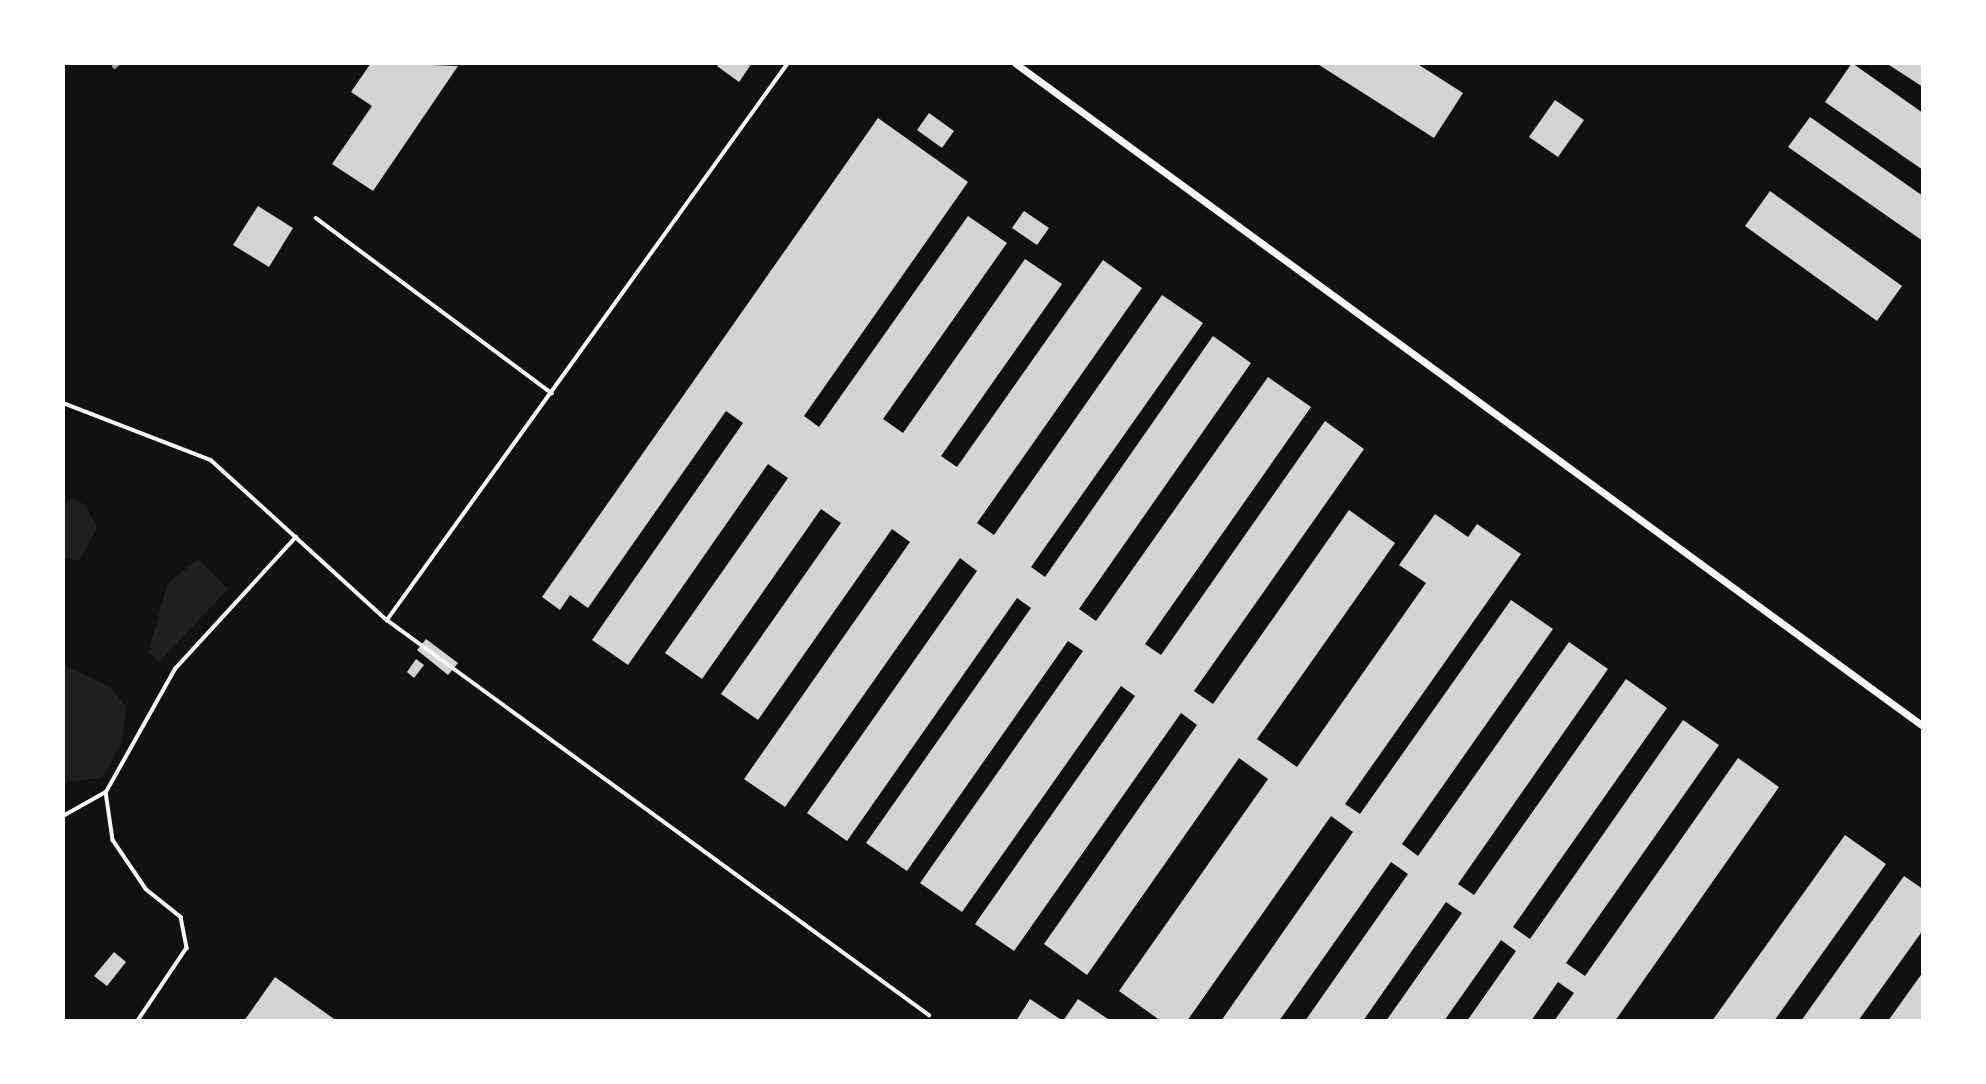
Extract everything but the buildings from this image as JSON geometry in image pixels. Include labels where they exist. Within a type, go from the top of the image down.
[{"type":"street","points":[[1015,63],[1923,726]]},
{"type":"lane","points":[[387,620],[788,63]]},
{"type":"lane","points":[[316,218],[552,393]]},
{"type":"lane","points":[[63,403],[211,460],[387,620],[929,1016]]},
{"type":"lane","points":[[63,816],[106,792],[175,669],[296,537]]},
{"type":"lane","points":[[106,792],[113,840],[146,889],[181,917],[187,948],[138,1021]]},
{"type":"shaded area","points":[[72,498],[85,505],[97,528],[79,561],[63,557],[63,503]]},
{"type":"shaded area","points":[[198,559],[228,589],[159,662],[148,653],[168,583]]},
{"type":"shaded area","points":[[63,665],[110,687],[126,707],[122,742],[102,778],[63,782]]},
{"type":"railway","points":[[114,66],[117,63]]}]
